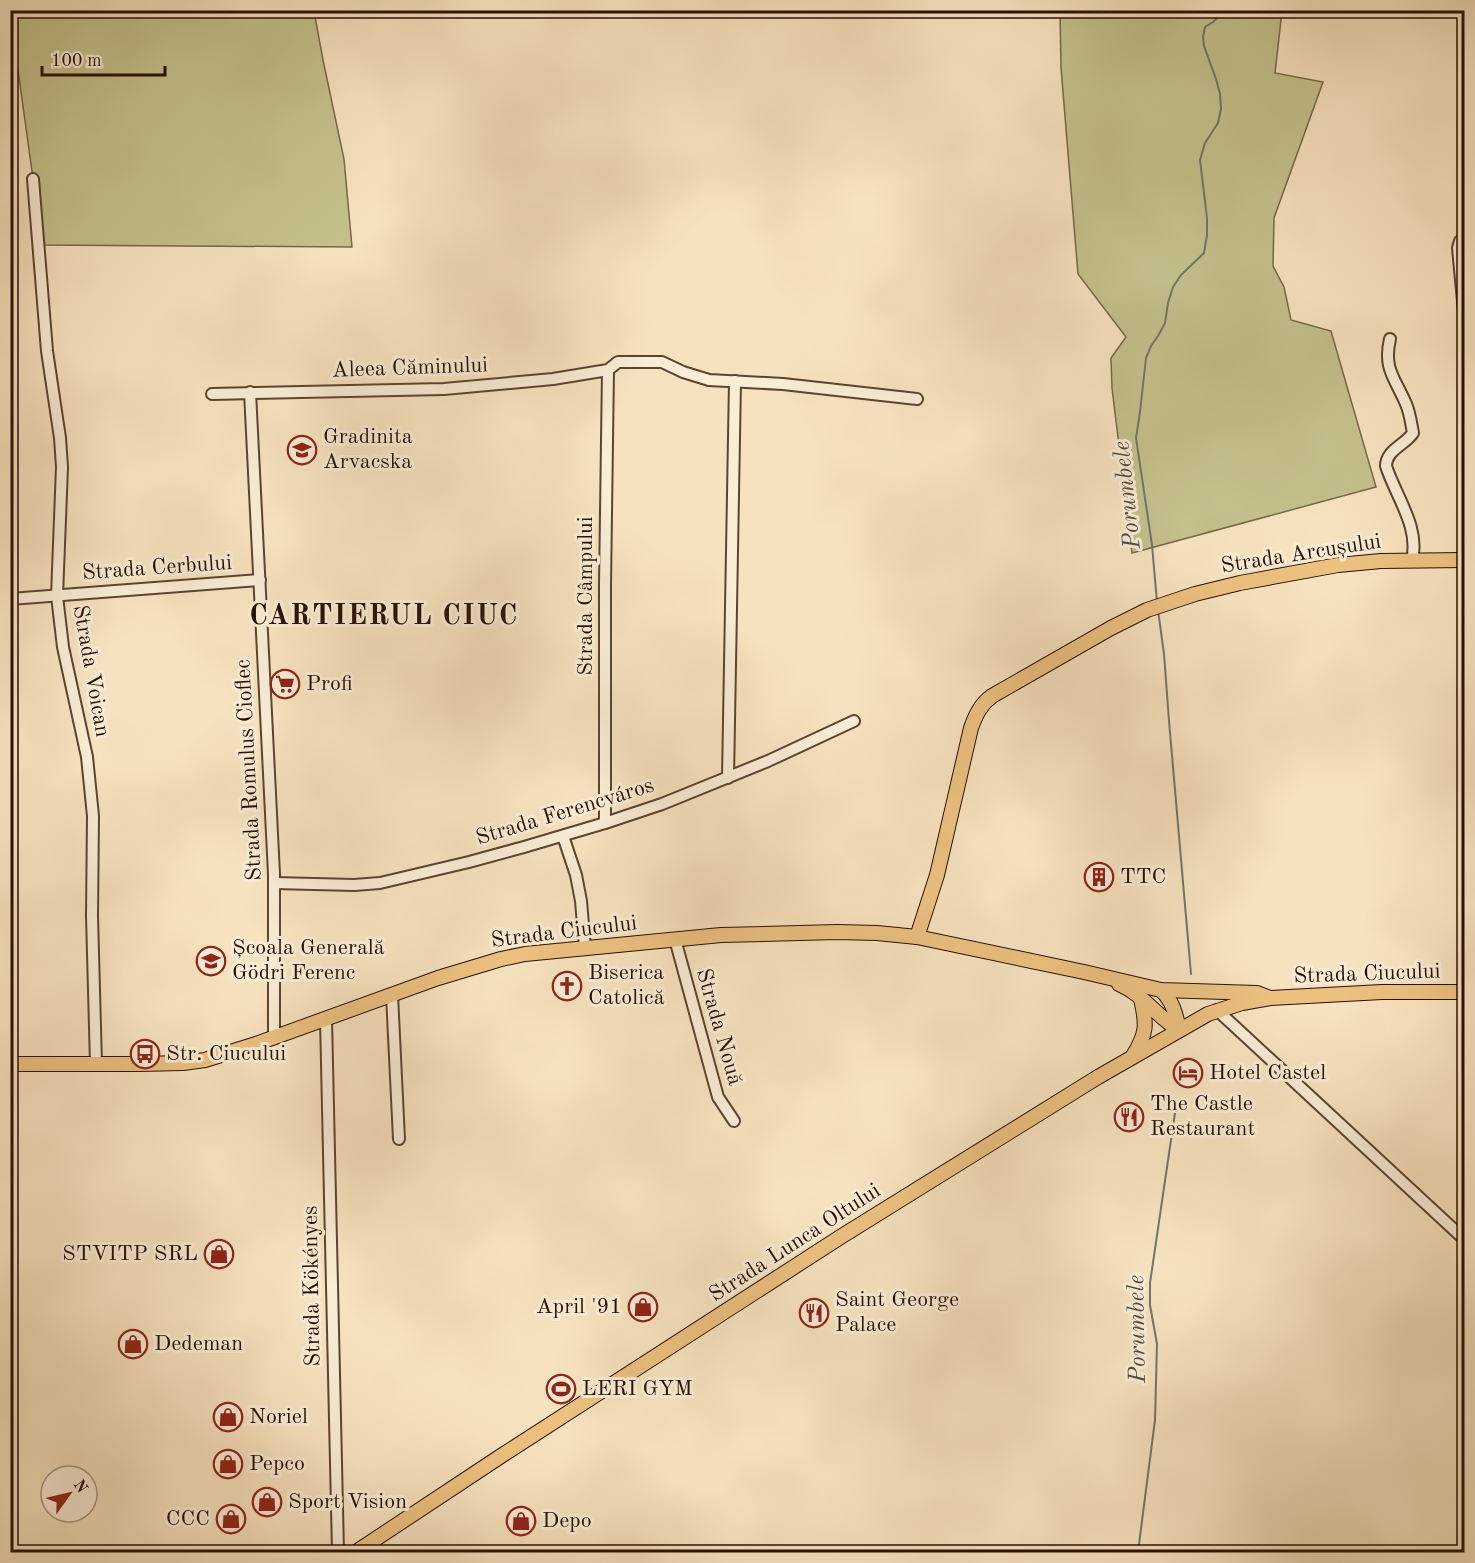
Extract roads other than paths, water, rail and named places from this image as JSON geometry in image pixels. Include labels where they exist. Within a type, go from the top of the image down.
[{"type":"main road","name":"Strada Arcușului","points":[[916,937],[937,875],[971,728],[986,700],[1111,627],[1147,610],[1195,594],[1240,583],[1338,566],[1381,561],[1464,560]]},
{"type":"main road","name":"Strada Ciucului","points":[[10,1064],[195,1062],[274,1038],[438,978],[501,959],[525,954],[675,939],[731,935],[877,933],[916,937],[1099,975]]},
{"type":"main road","points":[[1099,975],[1161,990],[1257,993],[1270,998]]},
{"type":"main road","points":[[1099,975],[1126,987],[1179,1030]]},
{"type":"main road","points":[[1161,990],[1172,1004],[1179,1030]]},
{"type":"main road","name":"Strada Ciucului","points":[[1270,998],[1382,992],[1464,993]]},
{"type":"main road","name":"Strada Lunca Oltului","points":[[356,1552],[842,1236],[1133,1057],[1217,1010],[1270,998]]},
{"type":"main road","points":[[1133,1057],[1142,1043],[1144,1034],[1145,1014],[1141,999]]},
{"type":"street","name":"Strada Voican","points":[[33,179],[47,351],[62,467],[57,596],[63,647],[87,757],[93,816],[92,916],[96,1064]]},
{"type":"street","points":[[1464,239],[1460,241],[1458,248],[1464,312]]},
{"type":"street","points":[[1390,339],[1387,352],[1388,363],[1407,406],[1413,433],[1408,440],[1390,453],[1386,466],[1413,535],[1415,548],[1412,560]]},
{"type":"street","name":"Aleea Căminului","points":[[212,394],[444,388],[553,379],[608,370],[618,362],[662,362],[683,372],[709,380],[783,384],[917,399]]},
{"type":"street","name":"Strada Câmpului","points":[[605,823],[608,370]]},
{"type":"street","points":[[728,778],[735,381]]},
{"type":"street","name":"Strada Romulus Cioflec","points":[[250,392],[274,883],[274,1038]]},
{"type":"street","name":"Strada Cerbului","points":[[10,599],[260,580]]},
{"type":"street","name":"Strada Ferencváros","points":[[274,883],[354,885],[380,883],[564,836],[658,806],[728,778],[854,721]]},
{"type":"street","points":[[564,836],[581,901],[585,948]]},
{"type":"street","name":"Strada Nouă","points":[[675,939],[718,1097],[734,1121]]},
{"type":"street","points":[[392,995],[399,1139]]},
{"type":"street","points":[[1217,1010],[1464,1239]]},
{"type":"street","name":"Strada Kökényes","points":[[326,1019],[338,1552]]},
{"type":"waterway","name":"Porumbele","points":[[1157,602],[1152,545],[1136,438],[1146,358],[1165,323],[1173,287],[1181,275],[1204,253],[1207,218],[1200,160],[1205,143],[1218,123],[1221,109],[1220,94],[1203,37],[1205,27],[1226,10]]},
{"type":"waterway","name":"Porumbele","points":[[1158,610],[1164,654],[1191,974]]},
{"type":"waterway","name":"Porumbele","points":[[1138,1552],[1155,1420],[1157,1344],[1150,1305],[1150,1283],[1176,1106]]},
{"type":"place","name":"Gradinita Arvacska","points":[[302,450]]},
{"type":"place","name":"Profi","points":[[285,684]]},
{"type":"place","name":"TTC","points":[[1099,877]]},
{"type":"place","name":"Școala Generală Gödri Ferenc","points":[[211,961]]},
{"type":"place","name":"Biserica Catolică","points":[[567,986]]},
{"type":"place","name":"Str. Ciucului","points":[[145,1054]]},
{"type":"place","name":"Hotel Castel","points":[[1188,1073]]},
{"type":"place","name":"The Castle Restaurant","points":[[1129,1117]]},
{"type":"place","name":"STVITP SRL","points":[[219,1254]]},
{"type":"place","name":"April '91","points":[[643,1307]]},
{"type":"place","name":"Saint George Palace","points":[[814,1313]]},
{"type":"place","name":"Dedeman","points":[[133,1344]]},
{"type":"place","name":"LERI GYM","points":[[561,1389]]},
{"type":"place","name":"Noriel","points":[[228,1417]]},
{"type":"place","name":"Pepco","points":[[228,1464]]},
{"type":"place","name":"Sport Vision","points":[[267,1502]]},
{"type":"place","name":"CCC","points":[[231,1519]]},
{"type":"place","name":"Depo","points":[[521,1521]]},
{"type":"district","name":"CARTIERUL CIUC","points":[[384,617]]}]
